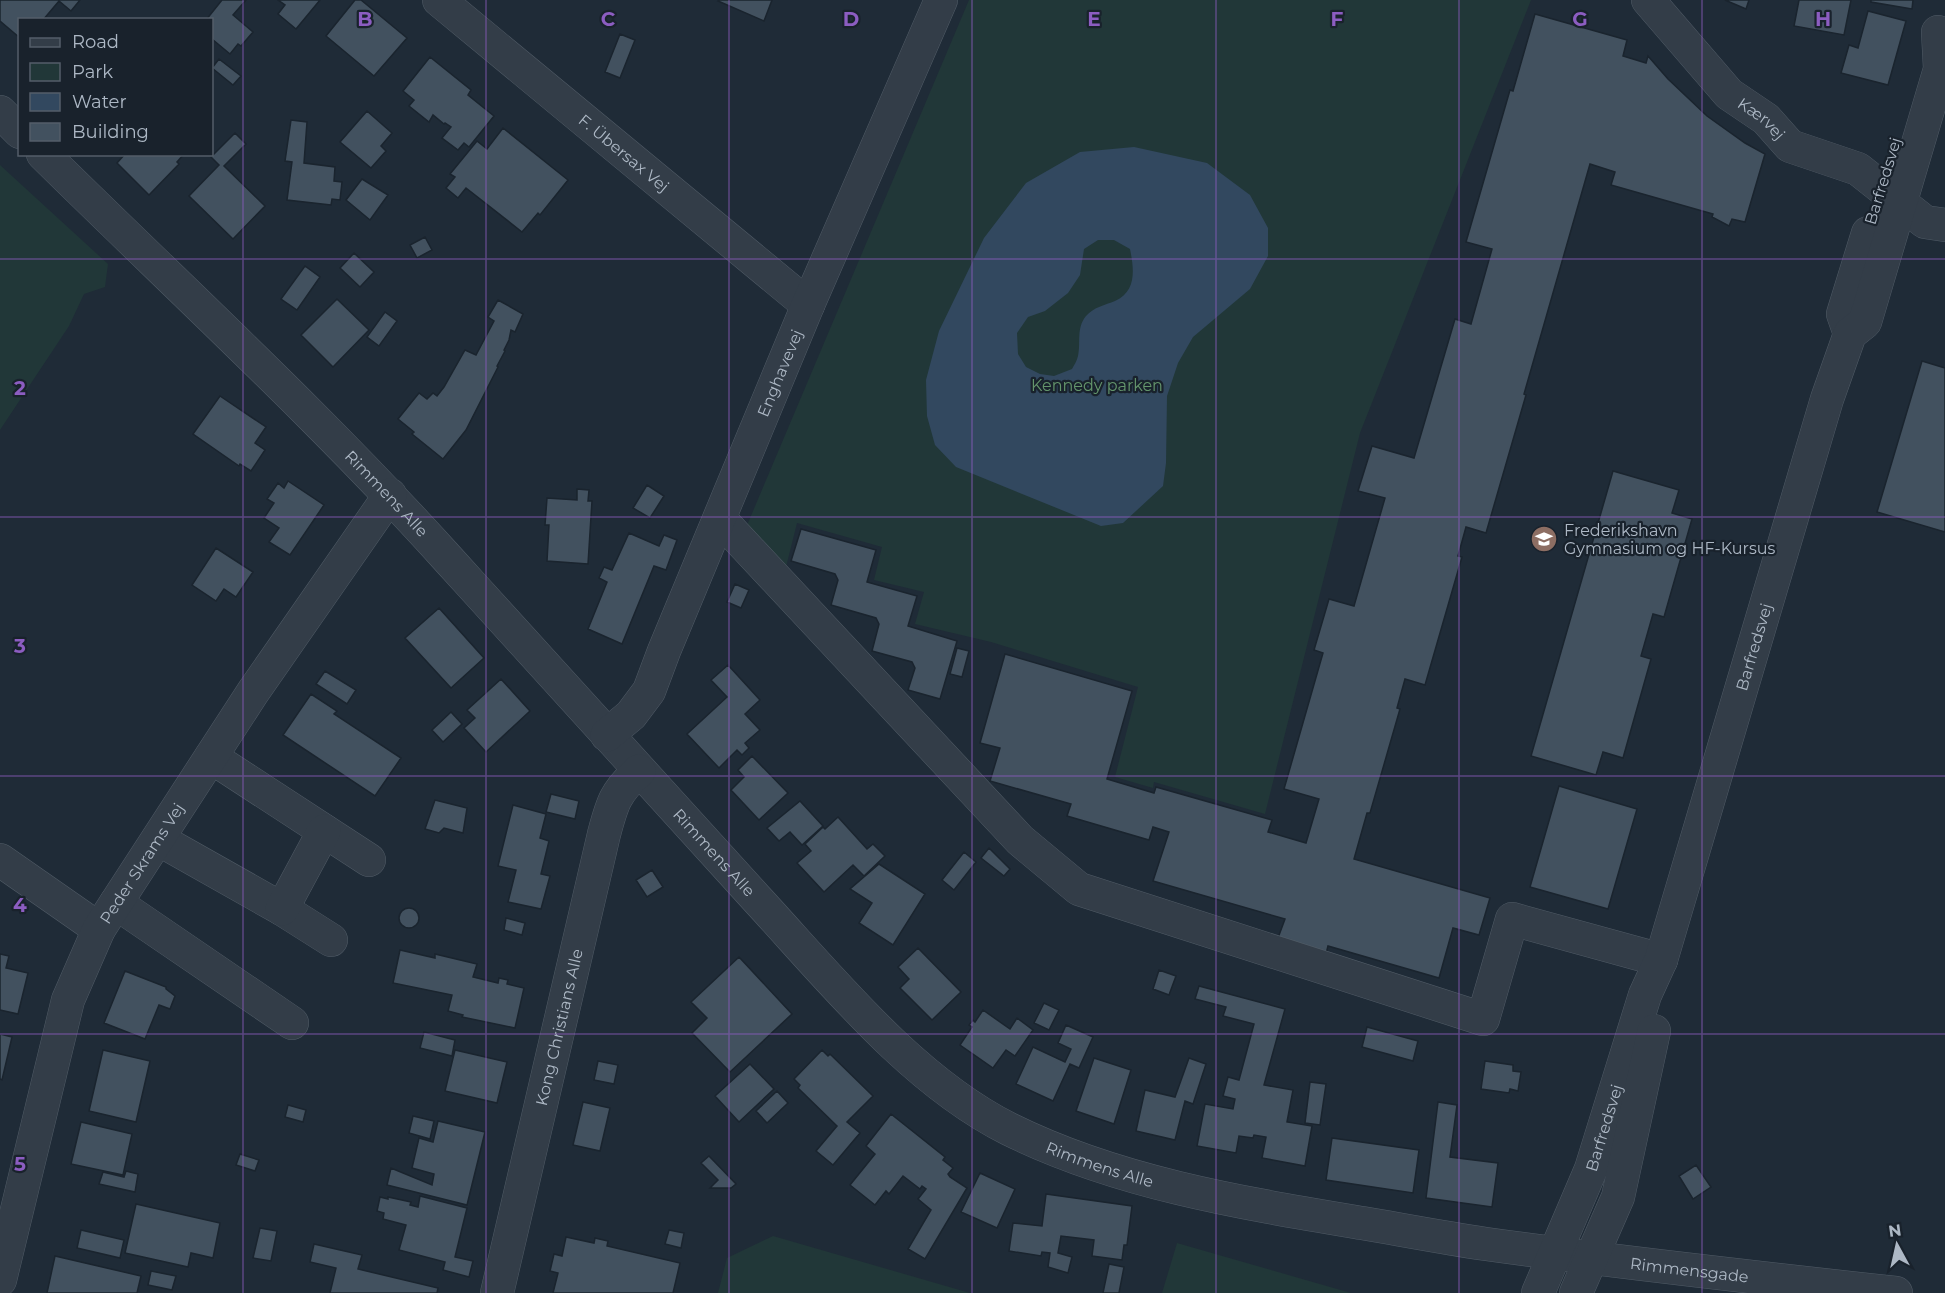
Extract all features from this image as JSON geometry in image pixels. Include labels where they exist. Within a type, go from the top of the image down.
[{"type":"street","name":"F. Übersax Vej","points":[[439,0],[808,305]]},
{"type":"street","name":"Enghavevej","points":[[607,735],[631,715],[650,691],[664,651],[808,305],[941,0]]},
{"type":"street","name":"Kærvej","points":[[1648,0],[1729,94],[1766,118],[1790,146],[1858,169],[1925,222],[1945,225]]},
{"type":"street","name":"Barfredsvej","points":[[1538,1293],[1592,1169],[1645,995],[1661,960],[1827,399],[1850,334],[1865,322],[1891,195],[1940,69],[1942,21]]},
{"type":"street","points":[[0,112],[18,130]]},
{"type":"street","name":"Rimmens Alle","points":[[45,156],[390,495],[850,1000],[916,1065],[958,1098],[1008,1128],[1081,1159],[1174,1188],[1483,1244],[1555,1253]]},
{"type":"street","name":"Peder Skrams Vej","points":[[0,1280],[68,1000],[107,916],[253,692],[390,495]]},
{"type":"street","points":[[720,519],[1020,840],[1079,889],[1483,1018],[1512,919],[1661,960]]},
{"type":"street","points":[[211,757],[369,860]]},
{"type":"street","name":"Kong Christians Alle","points":[[497,1293],[609,815],[623,784],[639,771]]},
{"type":"street","points":[[282,909],[324,831]]},
{"type":"street","points":[[158,839],[282,909],[331,940]]},
{"type":"street","points":[[0,860],[107,916],[292,1023]]},
{"type":"street","name":"Barfredsvej","points":[[1576,1293],[1618,1197],[1661,997],[1661,960]]},
{"type":"street","name":"Rimmensgade","points":[[1555,1253],[1896,1293]]},
{"type":"green space","name":"Kennedy parken","points":[[969,0],[1531,0],[1360,433],[1265,814],[1154,782],[1153,788],[1115,777],[1138,687],[991,642],[915,624],[924,592],[874,580],[882,547],[797,523],[786,567],[745,530]]},
{"type":"green space","points":[[0,165],[108,264],[105,287],[84,294],[69,326],[0,430]]},
{"type":"green space","points":[[773,1236],[970,1293],[718,1293],[727,1258]]},
{"type":"green space","points":[[1177,1243],[1351,1293],[1162,1293]]},
{"type":"water","points":[[1134,147],[1207,163],[1250,195],[1268,228],[1268,256],[1250,289],[1193,337],[1178,363],[1167,396],[1166,463],[1163,486],[1123,523],[1101,526],[956,467],[935,445],[927,416],[926,380],[939,331],[984,238],[1026,183],[1080,152]],"holes":[[[1098,240],[1114,240],[1130,249],[1133,272],[1127,291],[1122,297],[1096,308],[1086,316],[1080,331],[1078,358],[1072,369],[1054,376],[1040,374],[1026,367],[1018,354],[1017,333],[1028,317],[1045,311],[1068,293],[1080,275],[1084,249]]]},
{"type":"building","points":[[0,0],[80,0],[71,11],[59,1],[45,18],[18,18],[18,36],[0,21]]},
{"type":"building","points":[[222,0],[246,0],[233,15],[253,32],[241,46],[238,44],[230,54],[213,40],[213,18],[208,18]]},
{"type":"building","points":[[278,0],[320,0],[296,29],[278,14],[285,5]]},
{"type":"building","points":[[355,0],[361,0],[407,38],[374,76],[326,36]]},
{"type":"building","points":[[719,0],[772,0],[764,21]]},
{"type":"building","points":[[1725,0],[1749,0],[1746,9]]},
{"type":"building","points":[[1799,0],[1851,0],[1844,35],[1794,26]]},
{"type":"building","points":[[1871,0],[1913,0],[1912,9],[1871,2]]},
{"type":"building","points":[[1868,11],[1906,21],[1888,85],[1841,73],[1849,45],[1858,48]]},
{"type":"building","points":[[1535,14],[1627,40],[1623,56],[1646,63],[1648,56],[1668,79],[1707,116],[1765,154],[1745,222],[1732,219],[1729,226],[1712,217],[1713,214],[1611,185],[1615,172],[1590,164],[1486,533],[1466,527],[1458,556],[1462,557],[1425,685],[1405,679],[1397,708],[1400,709],[1370,813],[1367,813],[1354,859],[1490,898],[1479,935],[1453,928],[1439,978],[1328,946],[1325,958],[1275,946],[1285,919],[1153,881],[1169,832],[1153,827],[1149,840],[1067,816],[1071,804],[990,781],[1000,748],[980,743],[1005,654],[1132,691],[1107,779],[1154,793],[1156,787],[1272,820],[1268,832],[1306,843],[1319,799],[1284,789],[1323,653],[1314,650],[1329,599],[1354,606],[1385,498],[1358,491],[1372,446],[1414,458],[1455,319],[1471,324],[1492,249],[1466,242],[1510,90],[1513,91]]},
{"type":"building","points":[[620,34],[635,40],[620,78],[605,72]]},
{"type":"building","points":[[430,57],[471,90],[468,95],[494,116],[469,147],[464,143],[458,150],[442,138],[451,127],[433,115],[429,122],[409,106],[414,100],[403,91]]},
{"type":"building","points":[[219,59],[241,76],[233,85],[213,67]]},
{"type":"building","points":[[367,111],[392,133],[381,146],[386,151],[371,168],[340,142]]},
{"type":"building","points":[[291,120],[307,122],[304,163],[335,167],[334,181],[342,182],[340,200],[332,199],[331,205],[287,200],[292,162],[285,161]]},
{"type":"building","points":[[503,128],[568,180],[540,215],[538,213],[522,232],[466,188],[458,198],[446,188],[455,177],[450,174],[477,141],[487,149]]},
{"type":"building","points":[[235,133],[246,144],[224,166],[265,206],[233,239],[189,196],[219,165],[211,157]]},
{"type":"building","points":[[123,156],[182,156],[177,162],[179,164],[149,195],[117,163]]},
{"type":"building","points":[[362,179],[388,195],[370,220],[346,200]]},
{"type":"building","points":[[425,237],[432,250],[417,258],[410,245]]},
{"type":"building","points":[[354,253],[374,272],[360,287],[340,268]]},
{"type":"building","points":[[305,266],[320,277],[297,310],[281,299]]},
{"type":"building","points":[[337,299],[369,330],[333,367],[301,335]]},
{"type":"building","points":[[498,300],[523,314],[515,332],[511,330],[498,367],[466,430],[443,459],[412,434],[414,432],[398,419],[419,393],[427,399],[433,393],[437,396],[465,350],[476,355],[494,321],[488,317]]},
{"type":"building","points":[[385,312],[397,321],[379,346],[367,337]]},
{"type":"building","points":[[1922,361],[1945,368],[1945,532],[1877,512]]},
{"type":"building","points":[[220,396],[266,427],[255,443],[265,450],[251,471],[240,464],[239,466],[193,434]]},
{"type":"building","points":[[1613,471],[1679,490],[1672,513],[1692,519],[1664,617],[1653,614],[1641,656],[1651,659],[1623,758],[1603,752],[1596,775],[1531,756]]},
{"type":"building","points":[[288,481],[324,505],[290,555],[269,542],[279,528],[264,518],[274,503],[267,499],[278,483],[284,488]]},
{"type":"building","points":[[647,485],[664,496],[650,518],[633,508]]},
{"type":"building","points":[[577,489],[589,490],[588,501],[592,501],[588,564],[547,561],[549,525],[545,525],[547,498],[577,500]]},
{"type":"building","points":[[801,529],[876,550],[867,582],[917,596],[908,626],[957,641],[940,699],[908,690],[915,668],[912,662],[872,651],[879,624],[876,618],[831,605],[838,580],[835,574],[791,561]]},
{"type":"building","points":[[629,533],[659,546],[664,535],[677,540],[666,570],[654,566],[622,644],[588,629],[607,582],[599,578],[604,567],[612,570]]},
{"type":"building","points":[[216,548],[253,572],[236,597],[224,589],[216,601],[192,585]]},
{"type":"building","points":[[735,584],[749,590],[741,608],[727,602]]},
{"type":"building","points":[[439,608],[484,658],[451,688],[405,638]]},
{"type":"building","points":[[957,648],[969,651],[962,677],[950,674]]},
{"type":"building","points":[[728,665],[760,700],[745,714],[760,730],[745,743],[749,748],[742,755],[737,750],[719,768],[687,734],[727,697],[711,680]]},
{"type":"building","points":[[325,671],[356,690],[347,704],[316,684]]},
{"type":"building","points":[[501,679],[530,711],[486,752],[464,728],[475,718],[467,710]]},
{"type":"building","points":[[311,694],[337,711],[334,714],[401,758],[375,796],[283,735]]},
{"type":"building","points":[[451,712],[462,724],[443,742],[432,730]]},
{"type":"building","points":[[752,756],[788,793],[759,820],[731,790],[744,777],[738,770]]},
{"type":"building","points":[[1559,786],[1637,809],[1608,909],[1530,887]]},
{"type":"building","points":[[551,794],[579,801],[575,819],[546,812]]},
{"type":"building","points":[[435,800],[467,808],[463,833],[444,828],[439,833],[425,829]]},
{"type":"building","points":[[800,801],[823,826],[802,845],[790,832],[779,841],[767,828]]},
{"type":"building","points":[[513,805],[546,814],[540,838],[549,841],[541,874],[550,876],[541,909],[508,902],[516,870],[498,866]]},
{"type":"building","points":[[838,817],[867,849],[873,844],[885,856],[864,876],[853,865],[824,892],[797,863],[811,851],[805,844]]},
{"type":"building","points":[[989,848],[1010,869],[1004,876],[981,858]]},
{"type":"building","points":[[964,852],[976,862],[954,890],[942,880]]},
{"type":"building","points":[[879,864],[925,894],[893,945],[859,923],[872,903],[850,889]]},
{"type":"building","points":[[652,870],[663,887],[647,897],[636,880]]},
{"type":"building","points":[[409,908],[416,911],[419,918],[416,925],[409,928],[402,925],[399,918],[402,911]]},
{"type":"building","points":[[506,918],[525,923],[522,935],[504,930]]},
{"type":"building","points":[[918,948],[961,992],[932,1020],[900,988],[909,979],[898,967]]},
{"type":"building","points":[[400,950],[435,958],[435,954],[477,964],[473,977],[498,983],[499,978],[508,980],[507,984],[524,988],[515,1028],[462,1017],[463,1015],[448,1011],[452,995],[393,983]]},
{"type":"building","points":[[0,954],[9,956],[6,968],[28,973],[18,1014],[0,1010]]},
{"type":"building","points":[[739,957],[792,1014],[730,1072],[692,1033],[707,1018],[691,1002]]},
{"type":"building","points":[[1159,970],[1176,976],[1169,995],[1153,989]]},
{"type":"building","points":[[125,971],[166,987],[175,996],[170,1009],[159,1005],[145,1039],[104,1023]]},
{"type":"building","points":[[1199,986],[1285,1009],[1264,1085],[1293,1090],[1287,1122],[1312,1126],[1305,1166],[1262,1158],[1266,1137],[1239,1136],[1236,1153],[1197,1146],[1205,1104],[1233,1109],[1235,1099],[1223,1096],[1228,1077],[1239,1080],[1254,1024],[1223,1016],[1226,1007],[1195,999]]},
{"type":"building","points":[[1044,1003],[1059,1010],[1049,1030],[1034,1023]]},
{"type":"building","points":[[983,1010],[1010,1029],[1017,1018],[1033,1030],[1015,1056],[1006,1050],[993,1068],[960,1045],[972,1027],[969,1025],[973,1020],[975,1022]]},
{"type":"building","points":[[1066,1025],[1093,1037],[1079,1068],[1070,1064],[1053,1101],[1016,1084],[1033,1047],[1065,1062],[1071,1049],[1058,1043]]},
{"type":"building","points":[[1367,1027],[1418,1041],[1413,1061],[1362,1047]]},
{"type":"building","points":[[424,1032],[455,1040],[452,1056],[420,1048]]},
{"type":"building","points":[[0,1034],[12,1037],[2,1080],[0,1079]]},
{"type":"building","points":[[103,1050],[150,1061],[136,1122],[89,1111]]},
{"type":"building","points":[[455,1050],[507,1062],[497,1103],[445,1091]]},
{"type":"building","points":[[822,1050],[828,1056],[830,1054],[873,1096],[847,1122],[860,1133],[833,1165],[816,1151],[837,1126],[798,1088],[800,1085],[794,1079]]},
{"type":"building","points":[[1094,1058],[1131,1070],[1114,1124],[1076,1111]]},
{"type":"building","points":[[1189,1058],[1206,1064],[1193,1104],[1185,1101],[1175,1140],[1136,1131],[1145,1090],[1175,1097]]},
{"type":"building","points":[[598,1061],[618,1065],[614,1084],[594,1080]]},
{"type":"building","points":[[1485,1061],[1513,1065],[1513,1071],[1521,1072],[1518,1091],[1510,1089],[1509,1093],[1481,1089]]},
{"type":"building","points":[[750,1064],[774,1089],[739,1122],[715,1096]]},
{"type":"building","points":[[1310,1082],[1326,1084],[1320,1125],[1305,1123]]},
{"type":"building","points":[[777,1091],[788,1103],[767,1123],[756,1111]]},
{"type":"building","points":[[583,1102],[610,1108],[600,1151],[573,1145]]},
{"type":"building","points":[[1438,1102],[1457,1105],[1450,1157],[1498,1163],[1492,1207],[1426,1198]]},
{"type":"building","points":[[288,1105],[306,1110],[303,1122],[285,1117]]},
{"type":"building","points":[[891,1114],[945,1157],[943,1160],[953,1168],[948,1174],[950,1177],[967,1188],[925,1259],[908,1249],[931,1210],[918,1199],[926,1189],[922,1186],[920,1189],[903,1176],[889,1194],[886,1191],[875,1205],[850,1185],[875,1154],[866,1146]]},
{"type":"building","points":[[413,1116],[434,1121],[430,1139],[409,1133]]},
{"type":"building","points":[[438,1121],[485,1132],[467,1205],[387,1185],[391,1168],[432,1185],[434,1174],[412,1168],[419,1138],[433,1142]]},
{"type":"building","points":[[81,1122],[132,1134],[123,1175],[71,1164]]},
{"type":"building","points":[[1332,1138],[1419,1150],[1413,1193],[1326,1180]]},
{"type":"building","points":[[240,1154],[259,1160],[255,1171],[236,1165]]},
{"type":"building","points":[[709,1156],[736,1184],[731,1188],[710,1188],[718,1180],[701,1163]]},
{"type":"building","points":[[1696,1165],[1711,1187],[1693,1199],[1679,1176]]},
{"type":"building","points":[[126,1171],[138,1174],[135,1192],[99,1184],[103,1172],[124,1177]]},
{"type":"building","points":[[980,1173],[1015,1189],[997,1228],[961,1212]]},
{"type":"building","points":[[1046,1194],[1132,1206],[1127,1245],[1124,1245],[1122,1260],[1092,1256],[1094,1240],[1061,1236],[1058,1253],[1072,1257],[1068,1273],[1048,1267],[1050,1253],[1042,1252],[1041,1256],[1009,1251],[1013,1223],[1042,1226]]},
{"type":"building","points":[[420,1196],[467,1208],[455,1257],[473,1261],[469,1277],[443,1270],[445,1262],[399,1250],[406,1225],[383,1219],[384,1213],[377,1211],[380,1197],[411,1202],[410,1205],[418,1207]]},
{"type":"building","points":[[136,1204],[220,1223],[213,1258],[191,1253],[188,1267],[125,1253]]},
{"type":"building","points":[[260,1228],[277,1231],[271,1261],[253,1258]]},
{"type":"building","points":[[81,1230],[124,1240],[120,1258],[77,1248]]},
{"type":"building","points":[[669,1230],[684,1233],[681,1248],[665,1244]]},
{"type":"building","points":[[566,1237],[594,1243],[595,1238],[608,1241],[607,1246],[680,1263],[673,1293],[553,1293],[558,1273],[550,1271],[554,1254],[562,1256]]},
{"type":"building","points":[[314,1244],[362,1255],[358,1269],[438,1288],[437,1293],[330,1293],[336,1268],[310,1262]]},
{"type":"building","points":[[55,1256],[141,1276],[137,1293],[47,1293]]},
{"type":"building","points":[[1109,1264],[1124,1267],[1119,1293],[1103,1293]]},
{"type":"building","points":[[151,1271],[176,1276],[172,1290],[148,1285]]},
{"type":"place","name":"Frederikshavn Gymnasium og HF-Kursus","points":[[1544,539]]}]
